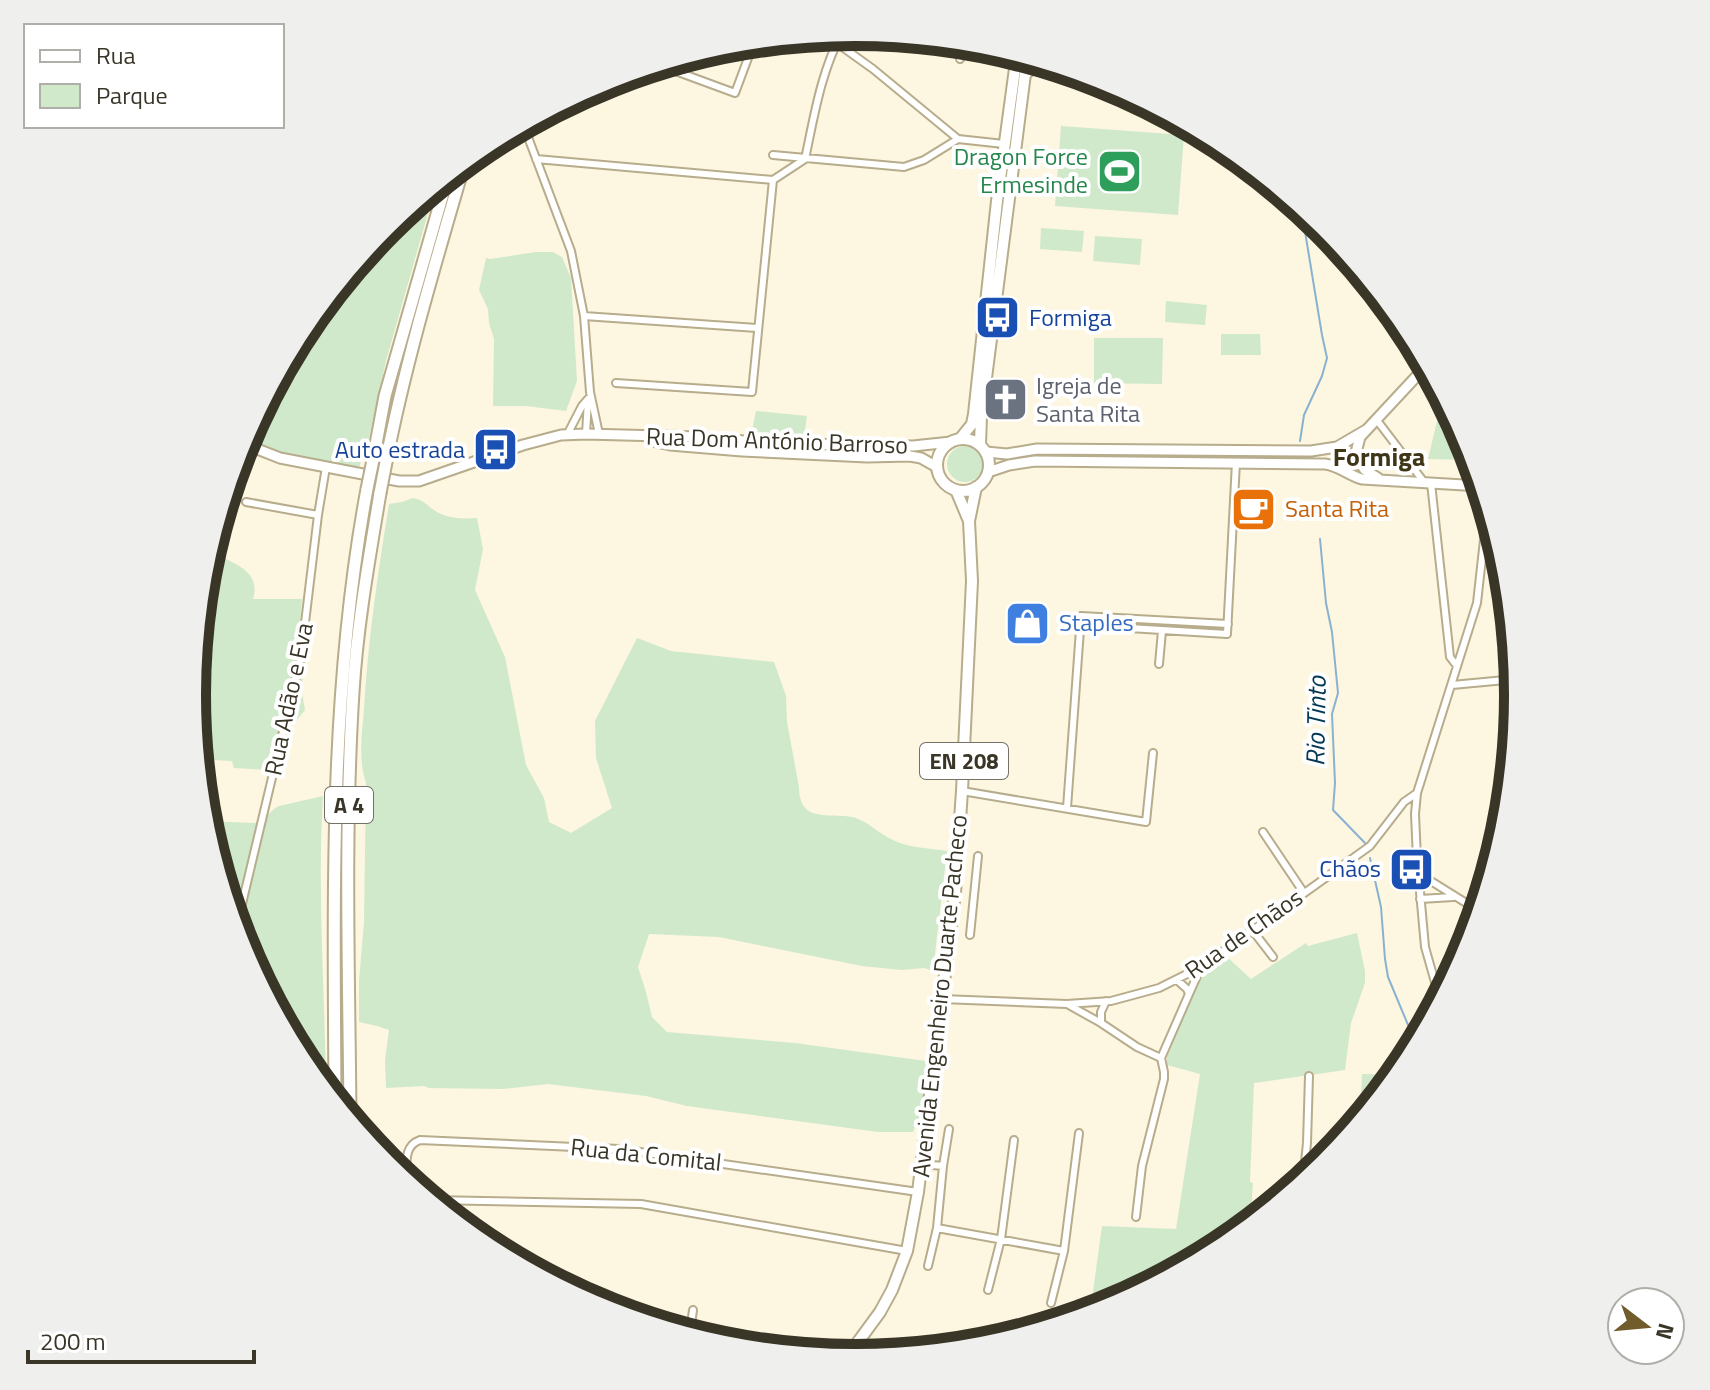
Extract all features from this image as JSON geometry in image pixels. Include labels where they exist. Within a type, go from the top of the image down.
[{"type":"highway","name":"A 4","points":[[350,1102],[348,897],[351,730],[362,609],[398,399],[459,181]]},
{"type":"highway","name":"A 4","points":[[335,1083],[333,898],[338,744],[348,609],[385,396],[442,194]]},
{"type":"main road","points":[[937,467],[943,448],[972,424],[974,414],[1015,66]]},
{"type":"main road","points":[[1025,69],[981,417],[988,472],[1035,461],[1236,462],[1340,467],[1353,464],[1357,442],[1419,374]]},
{"type":"main road","points":[[1366,430],[1338,446],[1332,457],[1353,476],[1470,485]]},
{"type":"main road","points":[[255,448],[280,458],[399,481],[419,481],[523,445],[567,435],[629,436]]},
{"type":"main road","name":"Rua Dom António Barroso","points":[[629,436],[913,446],[956,440]]},
{"type":"main road","name":"Rua Dom António Barroso","points":[[629,436],[670,445],[742,451],[910,456],[937,467]]},
{"type":"main road","points":[[956,440],[971,440],[983,448],[1007,454],[1037,449],[1311,451],[1348,445],[1365,470],[1385,480]]},
{"type":"main road","name":"EN 208","points":[[937,467],[947,485],[956,490]]},
{"type":"main road","name":"EN 208","points":[[976,487],[984,481],[988,472]]},
{"type":"main road","points":[[956,490],[966,491],[976,487]]},
{"type":"main road","name":"Avenida Engenheiro Duarte Pacheco","points":[[857,1344],[892,1290],[907,1251],[922,1164],[955,893],[972,581],[969,521],[976,487]]},
{"type":"main road","name":"Avenida Engenheiro Duarte Pacheco","points":[[956,490],[969,521]]},
{"type":"street","points":[[536,159],[773,180],[805,159],[817,102],[835,46]]},
{"type":"street","points":[[841,46],[958,139],[1004,144]]},
{"type":"street","points":[[676,71],[735,93],[749,55]]},
{"type":"street","points":[[960,59],[961,55]]},
{"type":"street","points":[[1023,78],[1032,71]]},
{"type":"street","points":[[527,135],[571,251],[584,316],[589,395],[586,434]]},
{"type":"street","points":[[773,155],[904,167],[924,160],[958,139]]},
{"type":"street","points":[[616,383],[752,392],[773,180]]},
{"type":"street","points":[[584,316],[757,328]]},
{"type":"street","points":[[589,395],[599,434]]},
{"type":"street","points":[[567,435],[589,395]]},
{"type":"street","points":[[1376,419],[1427,482],[1450,657],[1457,666]]},
{"type":"street","points":[[1211,450],[1219,455],[1233,456],[1236,462]]},
{"type":"street","points":[[1080,625],[1227,634],[1236,462],[1239,456],[1262,451]]},
{"type":"street","name":"Rua Adão e Eva","points":[[241,907],[301,656],[326,467]]},
{"type":"street","points":[[246,502],[318,515]]},
{"type":"street","points":[[1436,985],[1425,947],[1420,899],[1415,814],[1417,793],[1477,603],[1484,535]]},
{"type":"street","points":[[1067,808],[1081,616],[1228,624]]},
{"type":"street","points":[[1159,664],[1162,631]]},
{"type":"street","points":[[1452,685],[1504,680]]},
{"type":"street","points":[[962,791],[1146,822],[1153,753]]},
{"type":"street","name":"Rua de Chãos","points":[[942,999],[1067,1004],[1106,1001],[1131,997],[1177,980],[1253,931],[1370,846],[1404,802],[1417,793]]},
{"type":"street","points":[[1263,832],[1304,893]]},
{"type":"street","points":[[970,935],[978,856]]},
{"type":"street","points":[[1418,873],[1469,906]]},
{"type":"street","points":[[955,893],[974,894]]},
{"type":"street","points":[[1420,899],[1453,897]]},
{"type":"street","points":[[1253,931],[1273,957]]},
{"type":"street","points":[[1136,1217],[1142,1166],[1164,1079],[1161,1058],[1201,967]]},
{"type":"street","points":[[1177,980],[1189,994]]},
{"type":"street","points":[[1101,1023],[1101,1012],[1106,1001]]},
{"type":"street","points":[[1067,1004],[1137,1047],[1161,1058]]},
{"type":"street","points":[[1305,1162],[1309,1076]]},
{"type":"street","points":[[928,1266],[937,1228],[949,1129]]},
{"type":"street","points":[[1051,1303],[1064,1251],[1079,1133]]},
{"type":"street","name":"Rua da Comital","points":[[407,1164],[407,1148],[412,1142],[420,1140],[619,1149],[918,1192]]},
{"type":"street","points":[[988,1290],[1001,1239],[1014,1140]]},
{"type":"street","points":[[922,1164],[943,1166]]},
{"type":"street","points":[[448,1200],[641,1204],[907,1251]]},
{"type":"street","points":[[937,1228],[1064,1251]]},
{"type":"street","points":[[691,1323],[693,1310]]},
{"type":"green space","name":"Dragon Force Ermesinde","points":[[1061,126],[1184,135],[1178,215],[1055,206]]},
{"type":"green space","points":[[431,204],[386,361],[365,456],[359,468],[282,453],[257,442],[293,370],[315,334],[367,267]]},
{"type":"green space","points":[[1041,228],[1084,231],[1082,252],[1040,249]]},
{"type":"green space","points":[[1095,236],[1142,239],[1140,265],[1093,261]]},
{"type":"green space","points":[[553,252],[562,257],[571,278],[577,381],[566,411],[493,406],[494,339],[488,309],[479,290],[486,258]]},
{"type":"green space","points":[[1166,301],[1207,305],[1205,325],[1165,322]]},
{"type":"green space","points":[[1221,334],[1260,334],[1261,355],[1221,355]]},
{"type":"green space","points":[[1094,338],[1163,338],[1162,384],[1094,383]]},
{"type":"green space","points":[[756,411],[807,416],[804,437],[751,436]]},
{"type":"green space","points":[[1439,412],[1460,460],[1428,459]]},
{"type":"green space","points":[[965,446],[978,451],[983,464],[978,477],[965,482],[952,477],[947,464],[952,451]]},
{"type":"green space","points":[[413,498],[447,516],[477,518],[483,549],[475,590],[505,657],[526,765],[544,798],[549,822],[571,833],[612,808],[596,758],[595,721],[637,638],[671,651],[774,662],[786,696],[787,722],[805,807],[819,814],[856,818],[906,845],[947,851],[933,971],[862,966],[719,937],[649,934],[638,967],[652,1017],[667,1032],[795,1043],[926,1061],[922,1106],[913,1132],[878,1132],[548,1084],[503,1089],[386,1088],[385,1060],[389,1030],[359,1022],[366,783],[362,765],[362,737],[371,632],[389,504]]},
{"type":"green space","points":[[221,556],[249,574],[255,589],[253,599],[302,599],[297,658],[307,656],[301,688],[305,710],[278,739],[269,770],[234,768],[232,761],[211,760],[207,737],[207,653]]},
{"type":"green space","points":[[323,796],[321,906],[325,1070],[293,1019],[255,943],[240,904],[218,822],[257,825],[279,806]]},
{"type":"green space","points":[[1357,933],[1365,983],[1351,1023],[1345,1070],[1254,1083],[1251,1209],[1179,1257],[1092,1299],[1102,1226],[1176,1229],[1200,1074],[1167,1065],[1167,1057],[1203,972],[1226,956],[1251,979],[1306,943],[1308,946]]},
{"type":"green space","points":[[1362,1074],[1381,1075],[1370,1090],[1361,1101]]},
{"type":"waterway","name":"Rio Tinto","points":[[1300,441],[1304,415],[1327,358],[1304,227]]},
{"type":"waterway","name":"Rio Tinto","points":[[1320,539],[1338,693],[1332,714],[1333,810],[1365,843]]},
{"type":"waterway","name":"Rio Tinto","points":[[1370,858],[1381,907],[1388,977],[1410,1031]]},
{"type":"place","name":"Dragon Force Ermesinde","points":[[1119,171]]},
{"type":"place","name":"Formiga","points":[[998,318]]},
{"type":"place","name":"Igreja de Santa Rita","points":[[1005,400]]},
{"type":"place","name":"Auto estrada","points":[[496,450]]},
{"type":"place","name":"Santa Rita","points":[[1254,509]]},
{"type":"place","name":"Staples","points":[[1028,623]]},
{"type":"place","name":"Chãos","points":[[1412,869]]},
{"type":"district","name":"Formiga","points":[[1379,457]]}]
